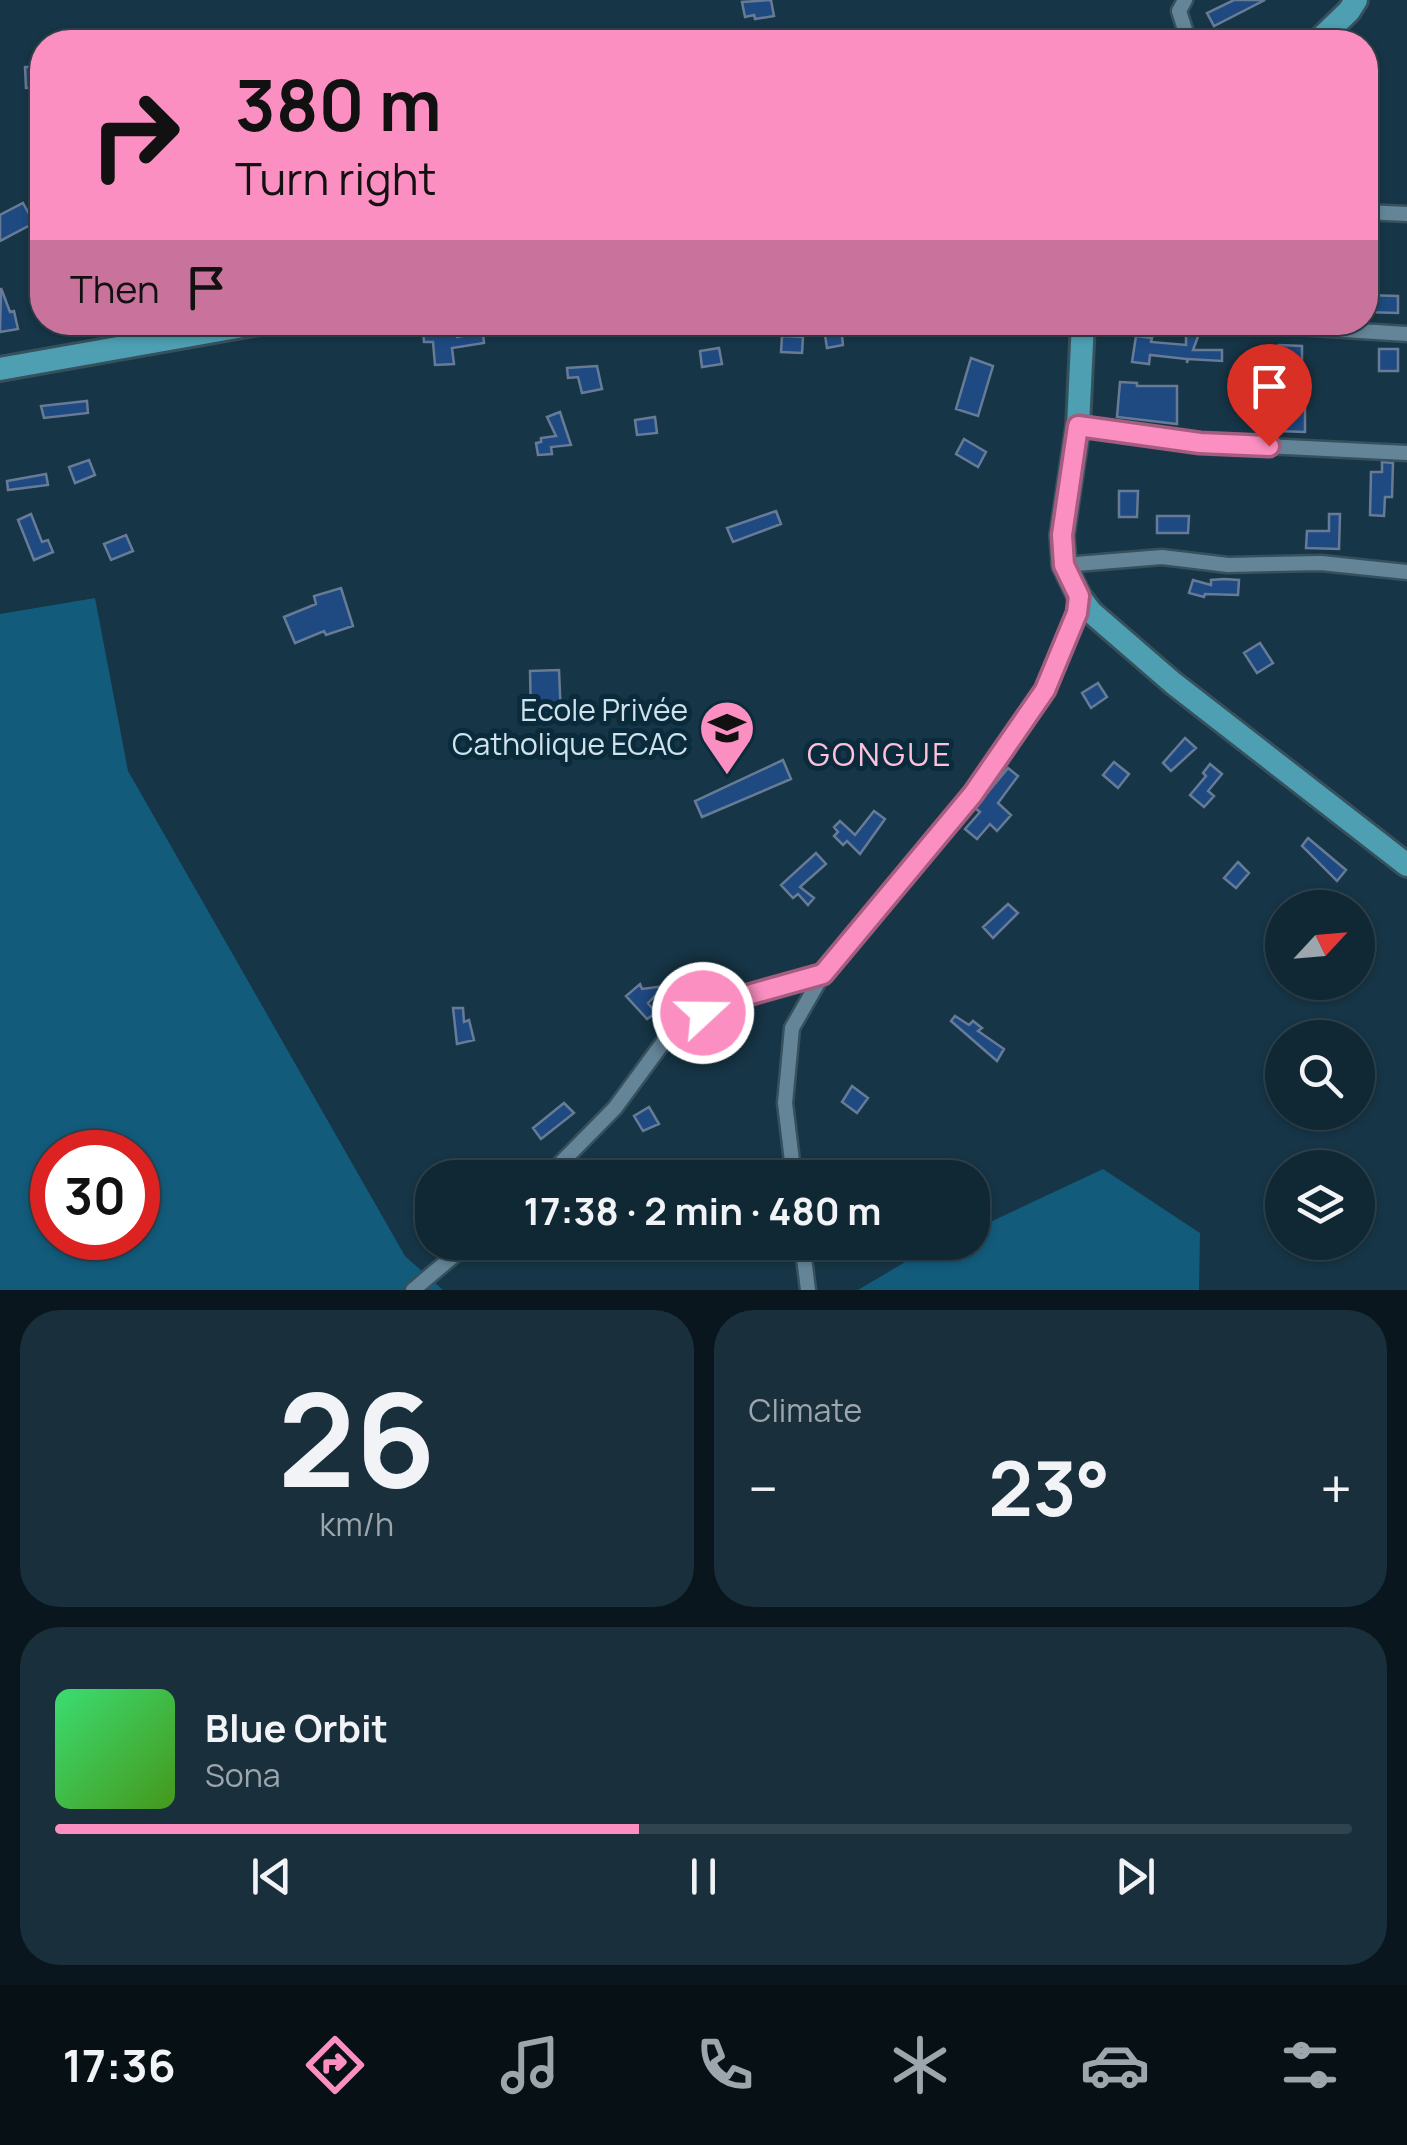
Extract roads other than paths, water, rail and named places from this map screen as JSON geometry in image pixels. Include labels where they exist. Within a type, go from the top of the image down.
[{"type":"main road","points":[[1330,30],[1356,0]]},
{"type":"main road","points":[[0,369],[191,335]]},
{"type":"main road","points":[[1082,335],[1078,426],[1062,535],[1064,565],[1079,596],[1091,612],[1173,684],[1407,865]]},
{"type":"street","points":[[1185,0],[1179,11],[1185,30]]},
{"type":"street","points":[[1378,213],[1407,214]]},
{"type":"street","points":[[1378,332],[1407,334]]},
{"type":"street","points":[[1078,426],[1200,443],[1407,453]]},
{"type":"street","points":[[1064,565],[1162,557],[1228,566],[1321,563],[1407,572]]},
{"type":"street","points":[[792,1160],[785,1103],[792,1028],[823,974],[973,794],[1045,690],[1077,613],[1079,596]]},
{"type":"street","points":[[563,1160],[614,1108],[676,1025],[730,1000],[823,974]]},
{"type":"street","points":[[413,1290],[449,1260]]},
{"type":"street","points":[[804,1260],[808,1290]]},
{"type":"place","name":"Ecole Privée Catholique ECAC","points":[[727,777]]},
{"type":"district","name":"GONGUE","points":[[880,755]]}]
